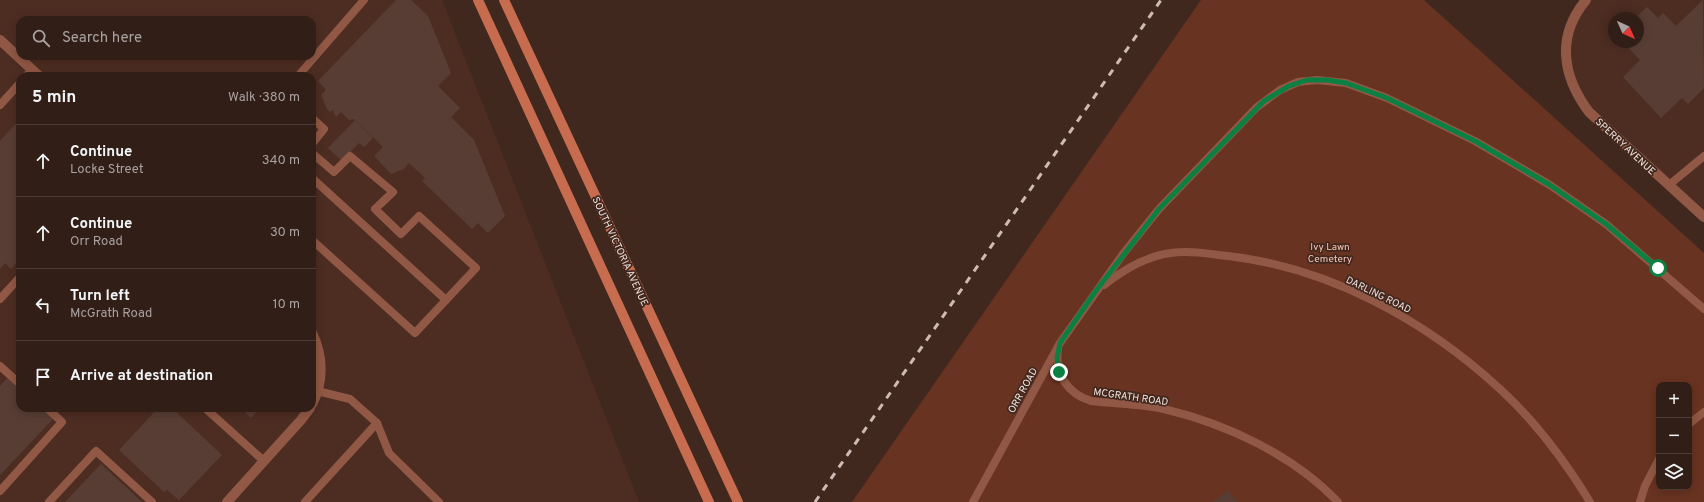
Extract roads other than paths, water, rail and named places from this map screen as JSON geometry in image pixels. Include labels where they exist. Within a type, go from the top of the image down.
[{"type":"main road","points":[[478,0],[708,502]]},
{"type":"main road","name":"SOUTH VICTORIA AVENUE","points":[[504,0],[738,502]]},
{"type":"street","name":"SPERRY AVENUE","points":[[1586,0],[1576,14],[1567,36],[1566,62],[1573,87],[1589,112],[1704,217]]},
{"type":"street","points":[[0,40],[16,57]]},
{"type":"street","points":[[19,60],[30,72]]},
{"type":"street","points":[[316,341],[321,362],[317,391]]},
{"type":"street","points":[[227,502],[307,412]]},
{"type":"lane","points":[[316,55],[364,0]]},
{"type":"lane","points":[[301,72],[312,60]]},
{"type":"lane","name":"ORR ROAD","points":[[973,502],[1060,343],[1095,292],[1159,209],[1264,101],[1289,86],[1307,80],[1327,80],[1346,83],[1387,98],[1475,141],[1550,185],[1606,224],[1704,309]]},
{"type":"lane","points":[[0,105],[16,87]]},
{"type":"lane","points":[[316,122],[324,129],[316,139]]},
{"type":"lane","points":[[316,156],[334,172],[350,156],[393,192],[375,209],[401,234],[418,216],[476,268],[415,333],[316,244]]},
{"type":"lane","points":[[1669,185],[1704,156]]},
{"type":"lane","points":[[316,182],[446,300]]},
{"type":"lane","name":"DARLING ROAD","points":[[1095,292],[1116,276],[1145,260],[1171,253],[1197,252],[1247,258],[1283,266],[1318,277],[1368,298],[1416,324],[1460,354],[1501,389],[1538,428],[1571,471],[1590,502]]},
{"type":"lane","points":[[0,299],[16,281]]},
{"type":"lane","name":"MCGRATH ROAD","points":[[1060,343],[1057,358],[1059,372],[1066,385],[1078,396],[1091,401],[1163,409],[1201,419],[1237,434],[1272,452],[1305,473],[1338,502]]},
{"type":"lane","points":[[0,366],[16,380]]},
{"type":"lane","points":[[317,391],[350,399],[377,423],[390,453],[439,502]]},
{"type":"lane","points":[[0,491],[62,422],[51,412]]},
{"type":"lane","points":[[210,412],[266,459]]},
{"type":"lane","points":[[1692,422],[1704,412]]},
{"type":"lane","points":[[305,502],[377,423]]},
{"type":"lane","points":[[49,502],[96,451],[152,502]]},
{"type":"lane","points":[[1640,502],[1648,480],[1656,465]]},
{"type":"railway","points":[[815,502],[1161,0]]},
{"type":"park label","name":"Ivy Lawn Cemetery","points":[[1330,252]]}]
